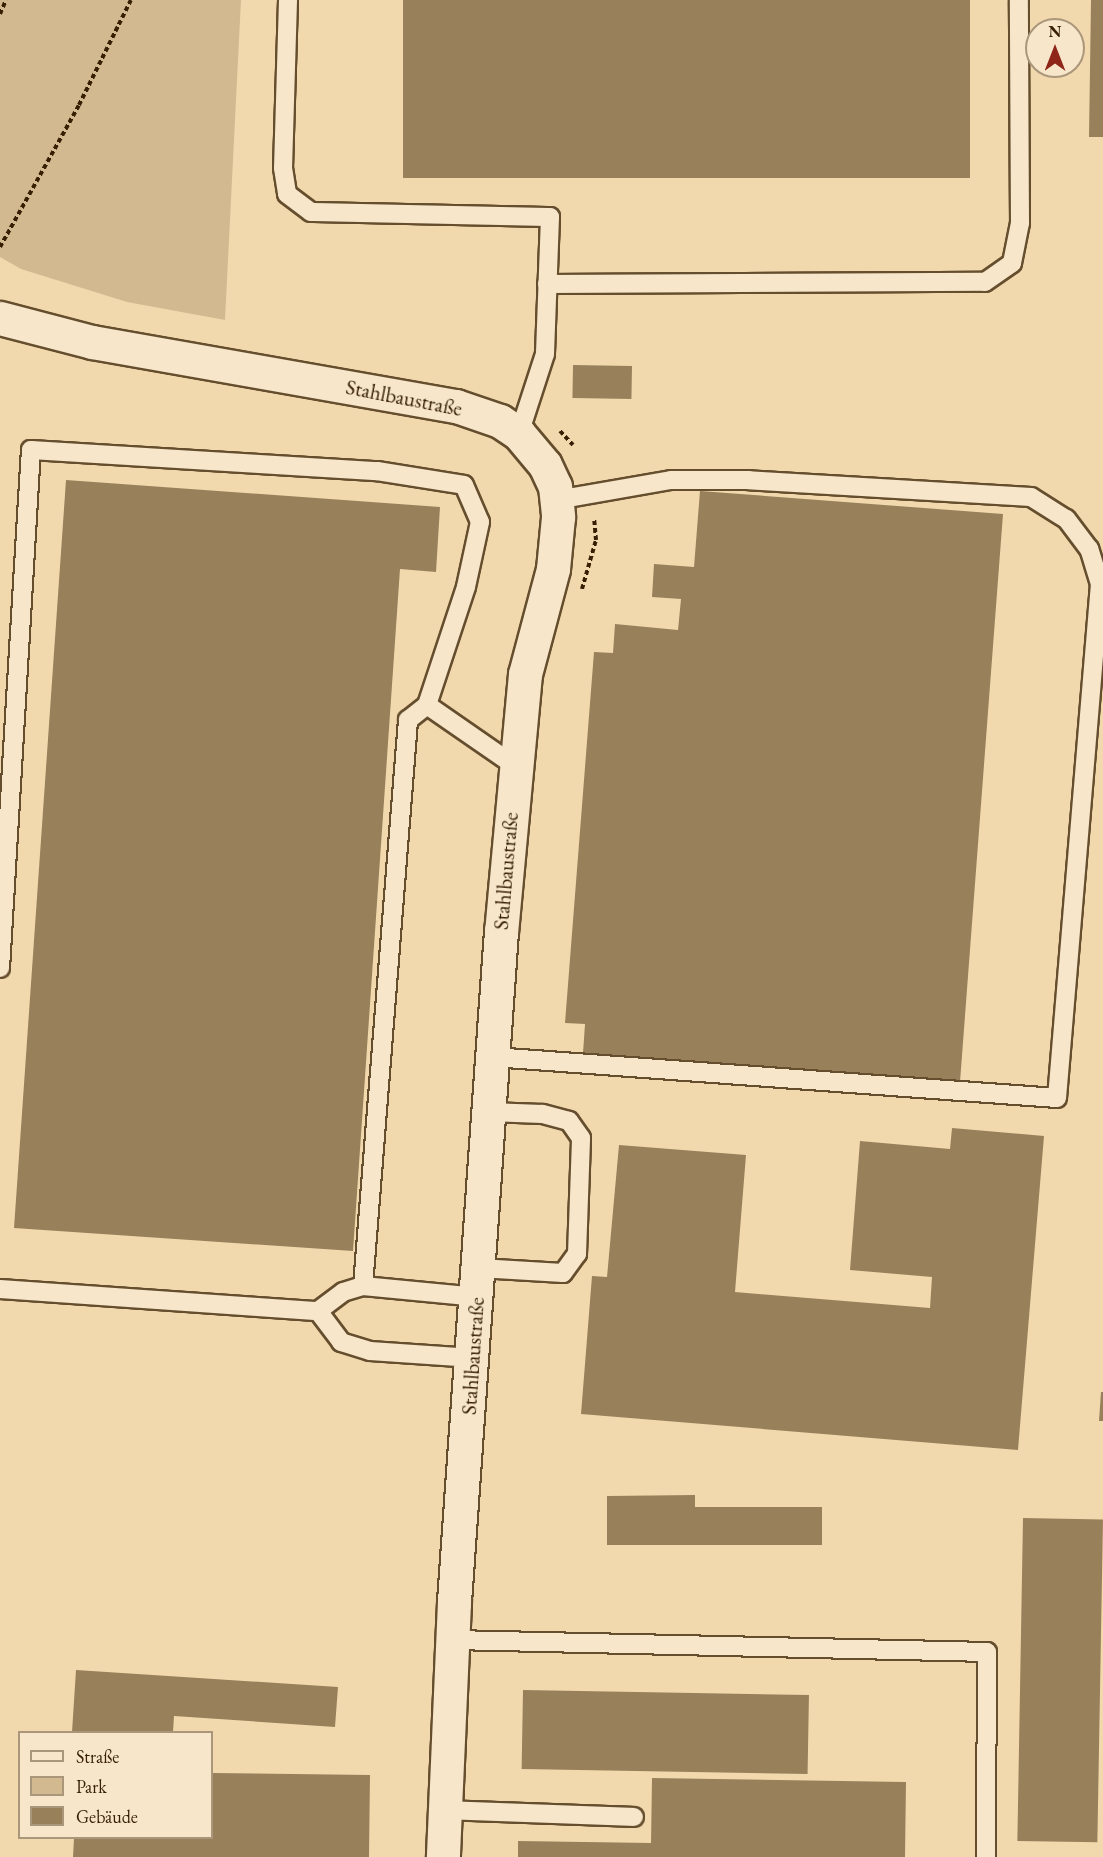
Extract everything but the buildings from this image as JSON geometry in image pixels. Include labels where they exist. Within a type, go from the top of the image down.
[{"type":"street","name":"Stahlbaustraße","points":[[0,318],[92,342],[456,406],[500,421],[519,434],[545,465],[556,500],[553,569],[525,674],[515,766],[452,1640],[443,1857]]},
{"type":"lane","points":[[288,0],[283,168],[287,194],[311,212],[550,217],[545,354],[519,434]]},
{"type":"lane","points":[[547,284],[985,282],[1012,263],[1020,223],[1019,0]]},
{"type":"lane","points":[[0,968],[31,450],[377,471],[464,485],[480,522],[466,587],[427,705],[408,720],[363,1286]]},
{"type":"lane","points":[[493,1058],[1057,1098],[1100,584],[1089,549],[1066,519],[1031,497],[749,480],[671,480],[556,500]]},
{"type":"lane","points":[[427,705],[515,766]]},
{"type":"lane","points":[[0,1289],[318,1311],[343,1292],[363,1286],[478,1282],[563,1273],[577,1254],[581,1138],[569,1121],[542,1114],[489,1112]]},
{"type":"lane","points":[[318,1311],[341,1342],[370,1351],[473,1358]]},
{"type":"lane","points":[[452,1640],[987,1652],[986,1857]]},
{"type":"lane","points":[[445,1810],[634,1817]]},
{"type":"path","points":[[0,14],[6,0]]},
{"type":"path","points":[[0,247],[79,105],[131,0]]},
{"type":"green space","points":[[0,0],[241,0],[225,320],[127,302],[21,269],[0,257]]}]
